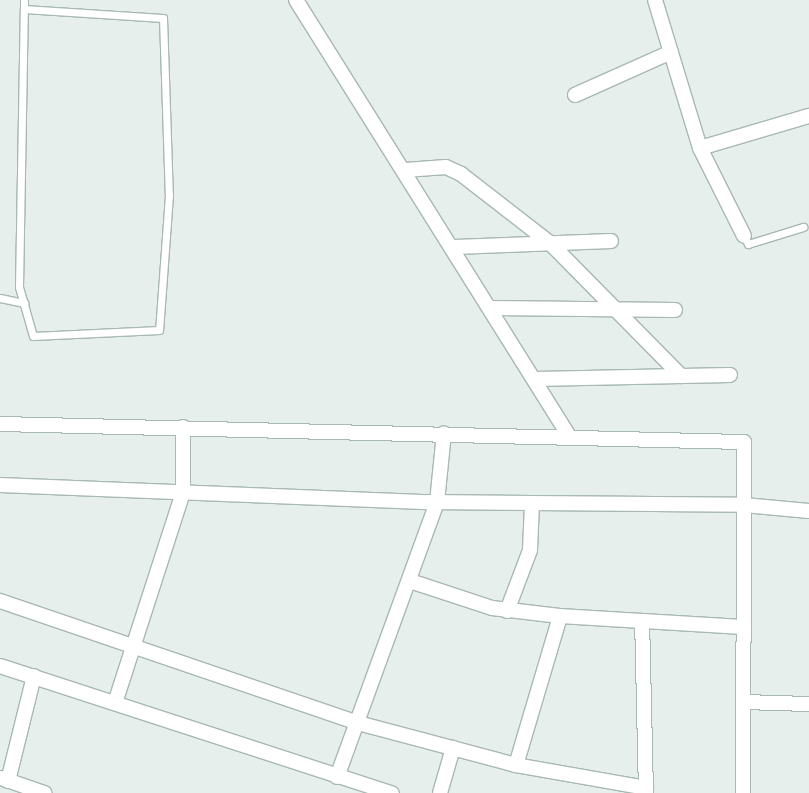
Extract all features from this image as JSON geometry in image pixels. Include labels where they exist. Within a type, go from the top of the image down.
[{"type":"street","points":[[296,0],[455,247],[569,436]]},
{"type":"street","points":[[655,0],[700,148],[744,236]]},
{"type":"street","points":[[575,95],[671,52]]},
{"type":"street","points":[[700,148],[809,116]]},
{"type":"street","points":[[405,170],[446,167],[461,174],[550,243],[618,309],[681,376]]},
{"type":"street","points":[[455,247],[611,241]]},
{"type":"street","points":[[493,308],[675,310]]},
{"type":"street","points":[[535,379],[730,375]]},
{"type":"street","points":[[0,424],[569,436],[744,442],[743,793]]},
{"type":"street","points":[[115,703],[183,493],[183,427]]},
{"type":"street","points":[[337,777],[410,581],[437,502],[444,433]]},
{"type":"street","points":[[0,485],[437,502],[744,505],[809,510]]},
{"type":"street","points":[[507,611],[530,550],[532,504]]},
{"type":"street","points":[[410,581],[507,611],[744,627]]},
{"type":"street","points":[[0,601],[358,723],[516,765],[646,791],[642,621]]},
{"type":"street","points":[[516,765],[560,616]]},
{"type":"street","points":[[0,666],[337,777],[392,793]]},
{"type":"street","points":[[34,676],[4,779],[44,793]]},
{"type":"street","points":[[744,702],[809,704]]},
{"type":"street","points":[[440,793],[453,748]]},
{"type":"lane","points":[[24,0],[19,287],[34,336],[159,330],[169,195],[163,18],[24,9]]},
{"type":"lane","points":[[744,236],[748,244],[803,227]]},
{"type":"lane","points":[[0,298],[24,303]]}]
